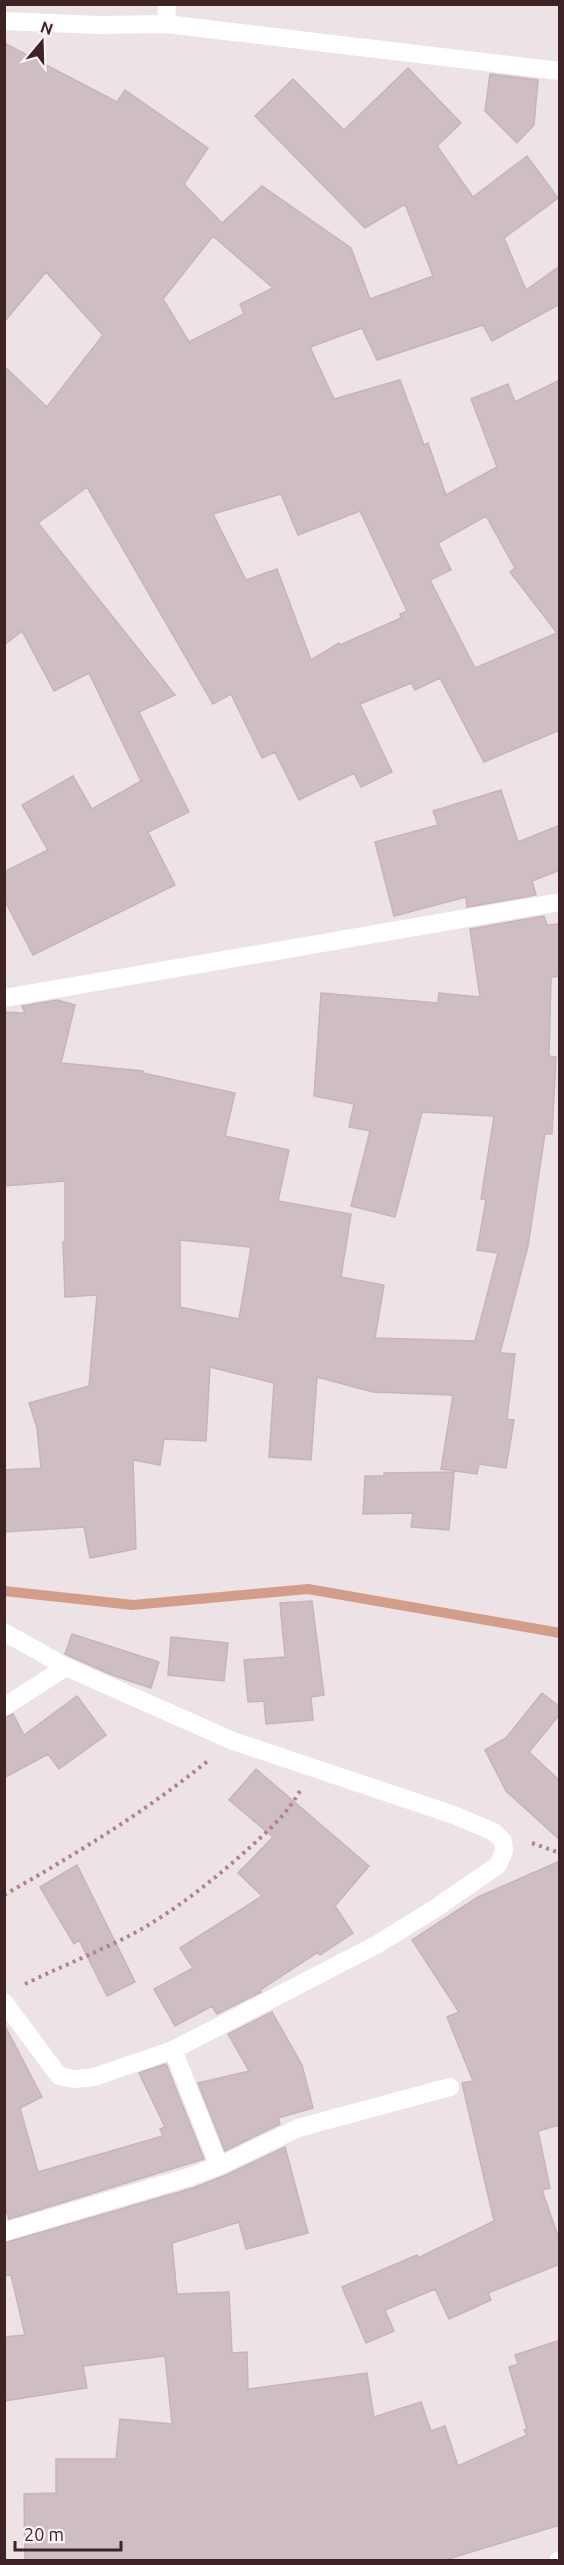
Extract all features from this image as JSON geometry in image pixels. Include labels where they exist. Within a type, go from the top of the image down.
[{"type":"street","points":[[166,24],[167,4]]},
{"type":"street","points":[[4,21],[98,25],[166,24],[560,71]]},
{"type":"street","points":[[4,998],[560,902]]},
{"type":"street","points":[[4,1632],[66,1667],[233,1741],[454,1815],[494,1832],[503,1841],[504,1851],[498,1865],[376,1946],[173,2050],[94,2077],[75,2079],[59,2076],[10,1995]]},
{"type":"street","points":[[4,1707],[66,1667]]},
{"type":"street","points":[[173,2050],[219,2166]]},
{"type":"street","points":[[4,2232],[106,2204],[219,2166],[298,2128],[450,2087]]},
{"type":"path","points":[[4,1895],[65,1860],[164,1796],[233,1741]]},
{"type":"path","points":[[10,1995],[128,1937],[213,1879],[272,1828],[293,1804],[313,1767]]},
{"type":"building","points":[[4,43],[117,102],[125,90],[208,148],[184,184],[222,223],[262,186],[351,248],[370,299],[433,276],[405,204],[365,228],[255,116],[293,79],[344,130],[408,68],[461,123],[437,146],[473,197],[527,156],[558,198],[504,238],[526,290],[560,266],[560,304],[492,341],[483,325],[377,360],[362,328],[310,347],[334,399],[400,380],[424,445],[428,443],[446,495],[497,467],[471,399],[508,384],[515,402],[560,380],[560,730],[484,762],[440,678],[415,690],[411,683],[360,704],[392,772],[361,787],[354,773],[299,800],[275,752],[262,758],[231,694],[213,704],[87,487],[38,523],[175,695],[139,712],[189,812],[148,832],[175,885],[33,955],[4,899],[4,872],[48,850],[22,805],[73,776],[92,809],[141,781],[89,673],[54,691],[22,631],[4,645],[4,366],[47,407],[103,335],[46,272],[4,322]],"holes":[[[213,236],[273,288],[240,304],[244,314],[189,342],[163,299]],[[281,494],[298,535],[360,511],[407,611],[400,614],[401,618],[340,645],[339,643],[311,660],[277,569],[246,580],[213,514]],[[486,516],[515,568],[510,572],[557,633],[475,668],[430,580],[451,570],[438,543]]]},
{"type":"building","points":[[490,74],[538,80],[534,125],[517,143],[485,111]]},
{"type":"building","points":[[501,790],[518,842],[560,825],[560,870],[532,881],[536,895],[467,907],[466,897],[394,916],[375,842],[438,825],[433,811]]},
{"type":"building","points":[[544,916],[547,925],[560,924],[560,976],[551,977],[549,1056],[556,1057],[552,1134],[545,1134],[528,1246],[500,1353],[515,1354],[507,1419],[514,1420],[506,1468],[479,1464],[477,1474],[441,1469],[453,1395],[373,1392],[317,1377],[311,1460],[269,1457],[274,1383],[210,1367],[206,1441],[164,1439],[160,1465],[133,1460],[136,1549],[90,1558],[84,1527],[4,1532],[4,1470],[41,1468],[37,1428],[29,1403],[89,1386],[97,1295],[65,1297],[63,1242],[65,1242],[65,1181],[4,1186],[4,1012],[25,1013],[22,1006],[57,1000],[75,1005],[61,1063],[143,1071],[143,1073],[235,1093],[225,1136],[289,1150],[278,1201],[351,1214],[341,1277],[384,1285],[375,1338],[475,1341],[498,1253],[477,1250],[486,1200],[481,1199],[494,1116],[422,1112],[395,1217],[351,1206],[370,1131],[349,1127],[354,1104],[314,1096],[321,993],[438,1003],[439,993],[480,997],[470,929]],"holes":[[[180,1240],[251,1247],[239,1319],[180,1307]]]},
{"type":"building","points":[[454,1472],[449,1530],[411,1527],[413,1513],[363,1514],[365,1476],[384,1476],[384,1473]]},
{"type":"building","points":[[312,1601],[324,1695],[311,1697],[313,1720],[266,1724],[264,1701],[248,1702],[244,1660],[285,1657],[280,1603]]},
{"type":"building","points":[[72,1634],[159,1662],[151,1688],[112,1675],[65,1654]]},
{"type":"building","points":[[171,1637],[228,1643],[224,1681],[168,1675]]},
{"type":"building","points":[[542,1693],[560,1707],[560,1714],[529,1752],[560,1781],[560,1840],[506,1791],[485,1750],[506,1738]]},
{"type":"building","points":[[77,1696],[106,1735],[59,1769],[48,1754],[4,1778],[4,1718],[13,1714],[24,1735]]},
{"type":"building","points":[[256,1769],[369,1866],[335,1906],[353,1933],[320,1955],[318,1952],[260,1990],[261,1992],[217,2014],[212,2006],[175,2026],[154,1989],[193,1968],[180,1948],[262,1896],[238,1873],[273,1837],[229,1800]]},
{"type":"building","points":[[560,1861],[560,2125],[538,2131],[550,2188],[542,2190],[560,2242],[560,2264],[488,2293],[491,2300],[449,2319],[435,2289],[385,2310],[394,2331],[366,2343],[342,2287],[417,2255],[418,2258],[494,2221],[462,2083],[473,2081],[447,2017],[459,2012],[412,1940],[478,1897]]},
{"type":"building","points":[[77,1865],[135,1982],[107,1996],[79,1940],[74,1944],[40,1887]]},
{"type":"building","points":[[272,2012],[302,2065],[313,2108],[278,2118],[280,2124],[225,2151],[198,2083],[249,2071],[228,2034]]},
{"type":"building","points":[[4,2024],[42,2097],[20,2108],[38,2172],[163,2136],[160,2129],[165,2127],[139,2073],[166,2064],[204,2159],[9,2219],[4,2204]]},
{"type":"building","points":[[285,2147],[308,2233],[246,2249],[239,2222],[172,2243],[177,2294],[229,2292],[232,2353],[247,2352],[248,2389],[367,2373],[374,2417],[421,2402],[431,2431],[445,2426],[458,2466],[527,2435],[509,2367],[518,2364],[515,2355],[560,2340],[560,2525],[445,2560],[25,2560],[24,2494],[56,2493],[56,2459],[116,2459],[120,2419],[172,2424],[165,2356],[83,2366],[87,2388],[4,2401],[4,2337],[25,2335],[11,2275],[4,2276],[4,2243],[193,2188]]},
{"type":"waterway","points":[[4,1591],[133,1605],[308,1589],[560,1633]]}]
